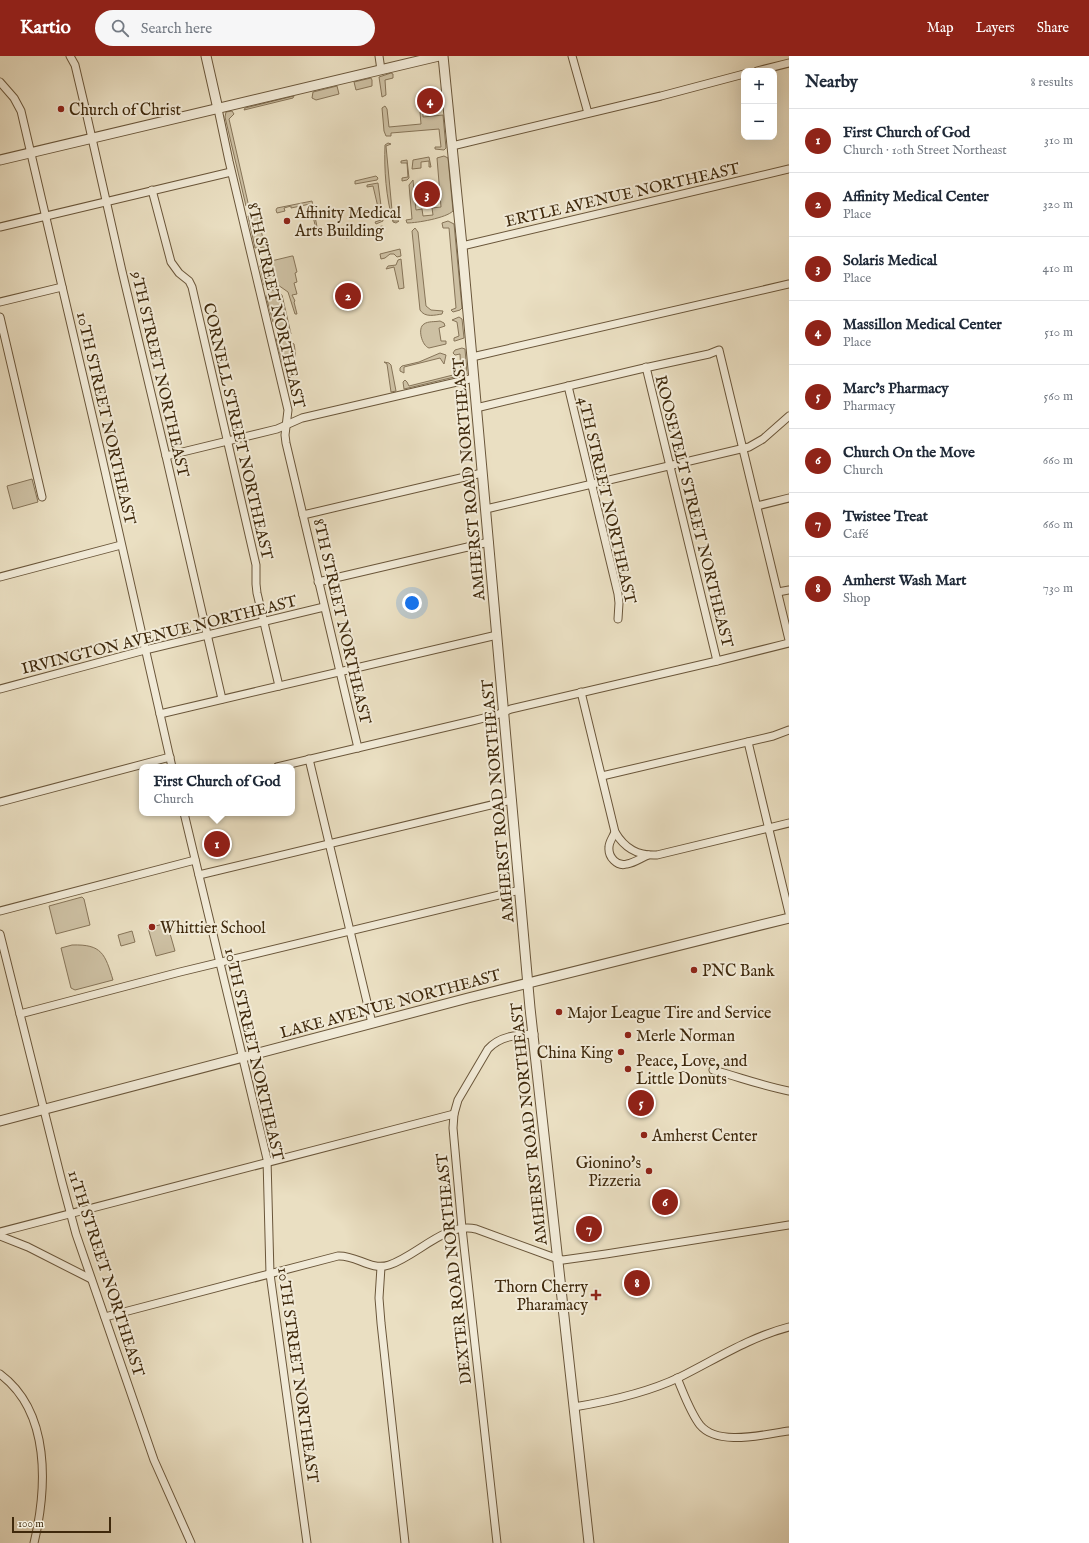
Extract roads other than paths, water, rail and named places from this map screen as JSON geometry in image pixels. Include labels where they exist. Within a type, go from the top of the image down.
[{"type":"street","name":"9TH STREET NORTHEAST","points":[[70,56],[75,65],[222,699]]},
{"type":"street","name":"8TH STREET NORTHEAST","points":[[206,56],[231,172],[288,410],[285,435],[286,443],[358,748]]},
{"type":"street","points":[[379,56],[381,70]]},
{"type":"street","points":[[0,160],[439,56]]},
{"type":"street","name":"AMHERST ROAD NORTHEAST","points":[[443,56],[462,246],[528,983],[589,1543]]},
{"type":"street","points":[[572,56],[588,113]]},
{"type":"street","points":[[769,68],[789,63]]},
{"type":"street","points":[[452,146],[741,75]]},
{"type":"street","name":"10TH STREET NORTHEAST","points":[[0,82],[19,106],[100,449],[171,764]]},
{"type":"street","name":"ERTLE AVENUE NORTHEAST","points":[[462,246],[789,169]]},
{"type":"street","points":[[0,227],[45,215],[231,172]]},
{"type":"street","name":"CORNELL STREET NORTHEAST","points":[[152,190],[171,262],[179,273],[189,281],[192,288],[256,565],[256,584],[279,686]]},
{"type":"street","points":[[472,357],[789,284]]},
{"type":"street","points":[[0,302],[62,287]]},
{"type":"street","points":[[0,318],[42,497]]},
{"type":"street","points":[[476,408],[646,367],[709,354],[718,350],[789,640]]},
{"type":"street","name":"ROOSEVELT STREET NORTHEAST","points":[[646,367],[717,661]]},
{"type":"street","points":[[166,456],[278,429],[302,418],[474,378]]},
{"type":"street","name":"4TH STREET NORTHEAST","points":[[568,386],[618,594],[618,619]]},
{"type":"street","points":[[486,509],[591,483],[743,449],[763,439],[789,416]]},
{"type":"street","points":[[303,515],[482,473]]},
{"type":"street","points":[[757,506],[789,498]]},
{"type":"street","points":[[318,582],[489,542]]},
{"type":"street","points":[[0,577],[121,545]]},
{"type":"street","points":[[778,592],[789,590]]},
{"type":"street","name":"IRVINGTON AVENUE NORTHEAST","points":[[0,689],[145,650],[324,607]]},
{"type":"street","points":[[160,714],[497,635]]},
{"type":"street","points":[[289,764],[465,723],[496,715],[504,711],[789,643]]},
{"type":"street","points":[[582,692],[615,832],[630,850],[648,855],[657,855],[789,823]]},
{"type":"street","points":[[602,776],[773,736],[789,730]]},
{"type":"street","points":[[748,742],[789,913]]},
{"type":"street","points":[[144,764],[170,757]]},
{"type":"street","points":[[309,759],[372,1024]]},
{"type":"street","points":[[0,802],[139,765]]},
{"type":"street","points":[[199,875],[512,800]]},
{"type":"street","name":"10TH STREET NORTHEAST","points":[[185,816],[268,1162],[270,1274],[308,1543]]},
{"type":"street","points":[[615,832],[609,850],[611,858],[616,862],[627,864],[648,855]]},
{"type":"street","points":[[0,911],[195,860]]},
{"type":"street","points":[[20,1014],[220,963],[520,890]]},
{"type":"street","name":"LAKE AVENUE NORTHEAST","points":[[0,1121],[528,983],[789,918]]},
{"type":"street","name":"11TH STREET NORTHEAST","points":[[0,934],[70,1214],[154,1460],[191,1543]]},
{"type":"street","name":"DEXTER ROAD NORTHEAST","points":[[497,1543],[462,1228],[453,1137],[454,1114],[458,1100],[483,1056],[493,1043],[514,1036],[534,1034]]},
{"type":"street","points":[[713,1070],[738,1076],[765,1086],[789,1091]]},
{"type":"street","points":[[0,1232],[454,1114]]},
{"type":"street","points":[[104,1317],[344,1256],[354,1258],[371,1266],[381,1267],[393,1263],[448,1232],[462,1228],[476,1229],[558,1259],[570,1260],[789,1226]]},
{"type":"street","points":[[0,1236],[28,1247],[92,1279]]},
{"type":"street","points":[[381,1267],[379,1298],[381,1323],[405,1543]]},
{"type":"street","points":[[574,1407],[635,1394],[677,1378],[744,1344],[789,1327]]},
{"type":"street","points":[[0,1374],[13,1386],[26,1404],[37,1434],[41,1456],[42,1480],[40,1515],[34,1543]]},
{"type":"street","points":[[677,1378],[695,1417],[704,1428],[712,1434],[726,1437],[736,1437],[789,1431]]},
{"type":"place","name":"Massillon Medical Center","points":[[430,101]]},
{"type":"place","name":"Church of Christ","points":[[61,109]]},
{"type":"place","name":"Solaris Medical","points":[[427,194]]},
{"type":"place","name":"Affinity Medical Arts Building","points":[[287,221]]},
{"type":"place","name":"Affinity Medical Center","points":[[348,296]]},
{"type":"place","name":"First Church of God","points":[[217,844]]},
{"type":"place","name":"Whittier School","points":[[152,927]]},
{"type":"place","name":"PNC Bank","points":[[694,970]]},
{"type":"place","name":"Major League Tire and Service","points":[[559,1012]]},
{"type":"place","name":"Merle Norman","points":[[628,1035]]},
{"type":"place","name":"China King","points":[[621,1052]]},
{"type":"place","name":"Peace, Love, and Little Donuts","points":[[628,1069]]},
{"type":"place","name":"Marc's Pharmacy","points":[[641,1103]]},
{"type":"place","name":"Amherst Center","points":[[644,1135]]},
{"type":"place","name":"Gionino's Pizzeria","points":[[649,1171]]},
{"type":"place","name":"Church On the Move","points":[[665,1202]]},
{"type":"place","name":"Twistee Treat","points":[[589,1229]]},
{"type":"place","name":"Amherst Wash Mart","points":[[637,1283]]},
{"type":"place","name":"Thorn Cherry Pharamacy","points":[[596,1295]]}]
